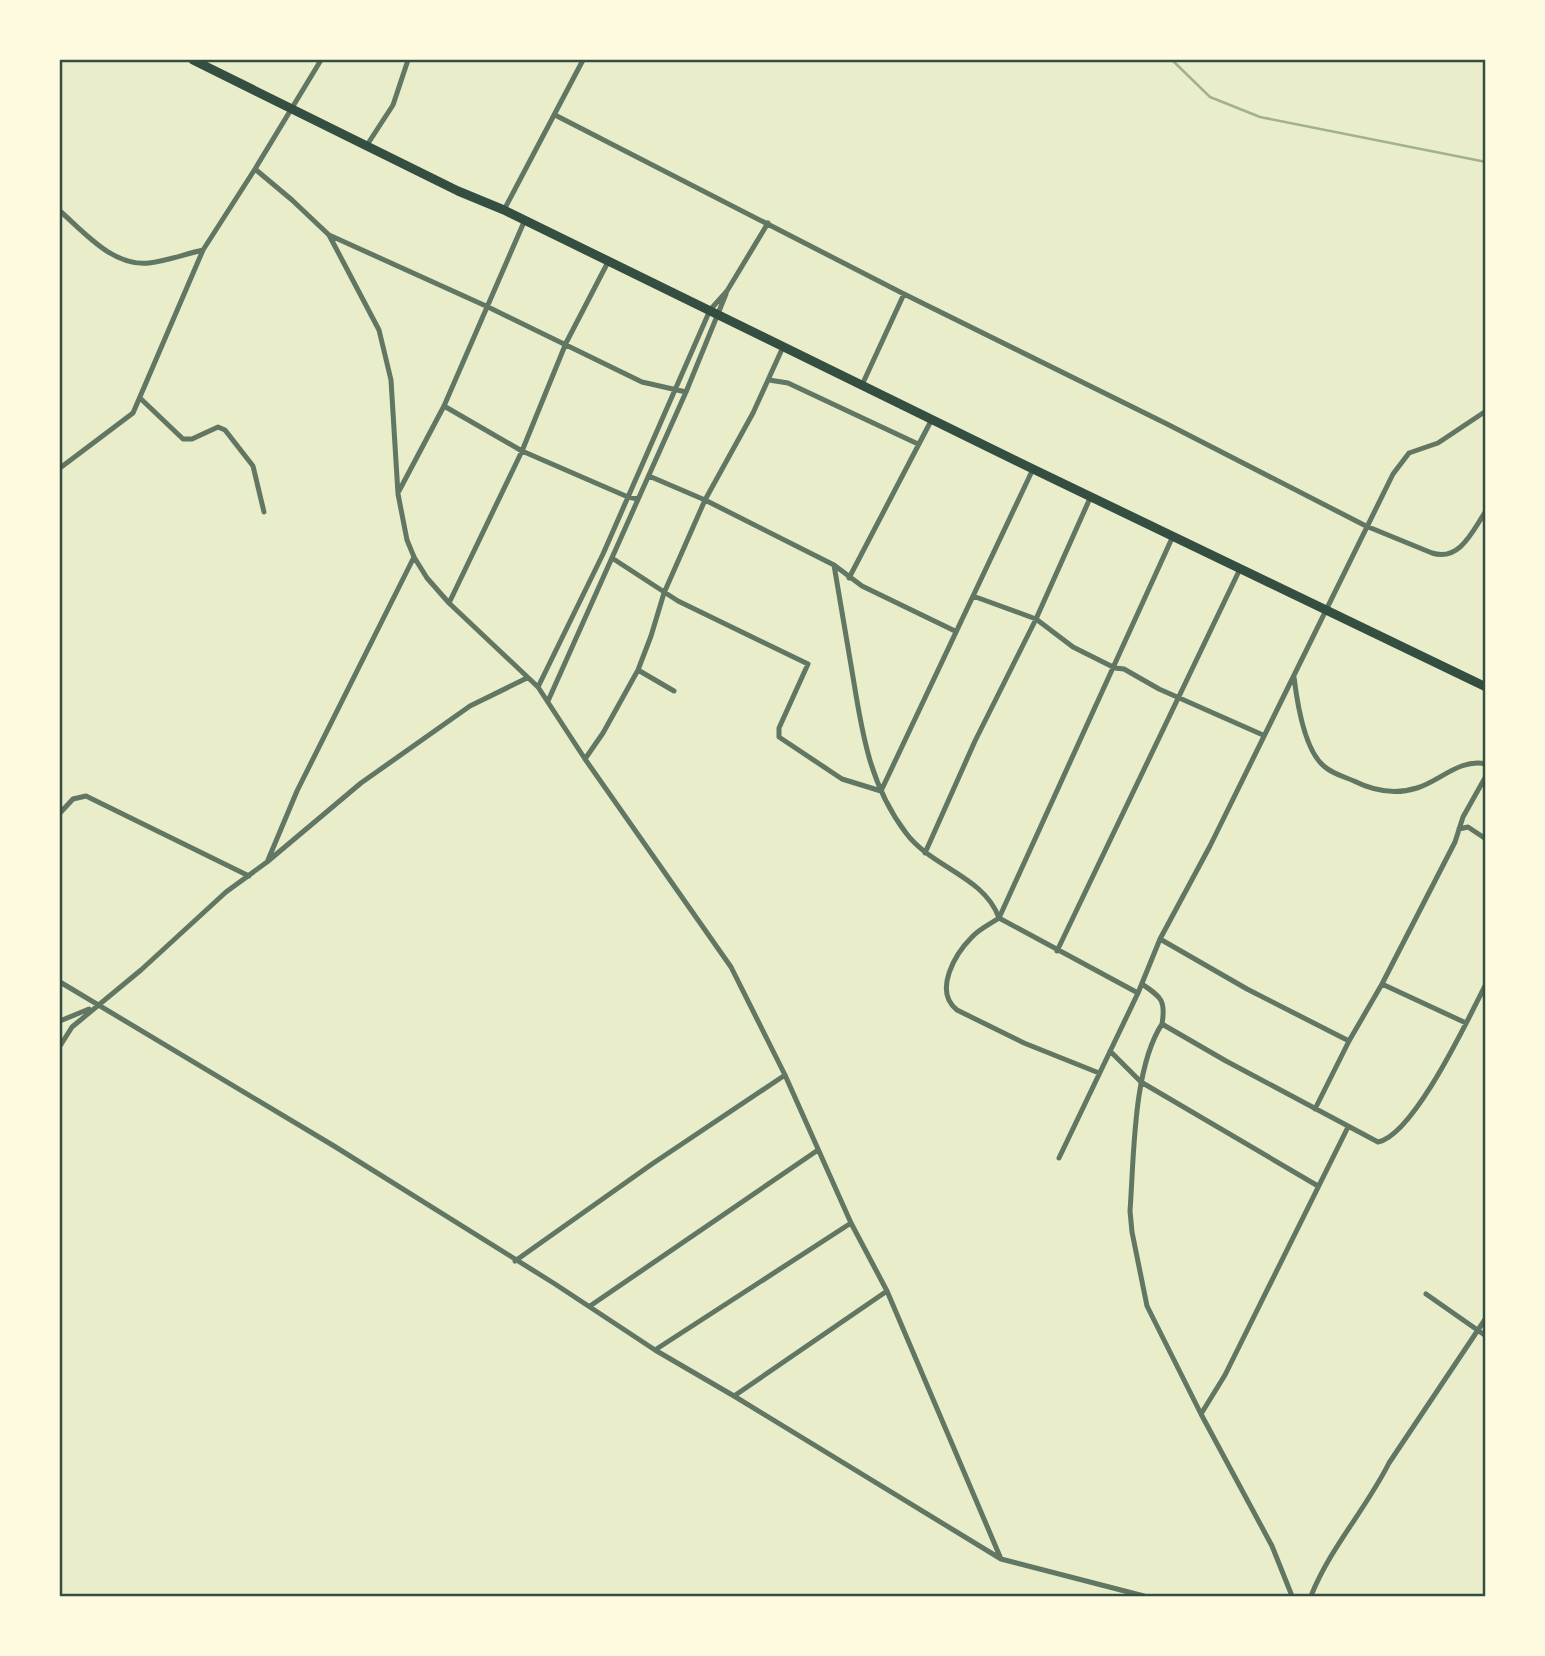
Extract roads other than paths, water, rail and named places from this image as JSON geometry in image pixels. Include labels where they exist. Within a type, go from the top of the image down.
[{"type":"main road","points":[[197,60],[458,191],[710,310],[1486,687]]},
{"type":"street","points":[[60,468],[132,413],[203,250],[321,60]]},
{"type":"street","points":[[367,145],[393,105],[408,60]]},
{"type":"street","points":[[504,211],[583,60]]},
{"type":"street","points":[[555,115],[1366,526],[1440,556],[1450,555],[1458,551],[1486,511]]},
{"type":"street","points":[[255,169],[329,235],[379,330],[391,380],[398,494],[407,540],[414,557],[426,578],[449,603],[538,687],[585,759],[731,967],[785,1076],[851,1223],[887,1290],[1001,1559]]},
{"type":"street","points":[[60,211],[104,248],[131,262],[148,263],[203,250]]},
{"type":"street","points":[[398,494],[444,406],[524,222]]},
{"type":"street","points":[[538,687],[628,497],[710,310],[727,291],[768,223]]},
{"type":"street","points":[[329,235],[566,343],[642,382],[686,392]]},
{"type":"street","points":[[449,603],[523,451],[566,343],[608,262]]},
{"type":"street","points":[[548,701],[720,315],[727,291]]},
{"type":"street","points":[[862,385],[904,294]]},
{"type":"street","points":[[585,759],[603,733],[638,670],[664,593],[705,500],[769,380],[783,346]]},
{"type":"street","points":[[769,380],[788,383],[918,444]]},
{"type":"street","points":[[140,398],[183,439],[192,439],[215,428],[225,430],[253,466],[264,512]]},
{"type":"street","points":[[444,406],[523,451],[638,499]]},
{"type":"street","points":[[1059,1158],[1138,993],[1160,939],[1210,846],[1393,474],[1409,453],[1438,443],[1486,411]]},
{"type":"street","points":[[849,578],[932,418]]},
{"type":"street","points":[[881,791],[1033,469]]},
{"type":"street","points":[[649,476],[705,500],[834,565],[849,578],[955,631]]},
{"type":"street","points":[[925,853],[1091,496]]},
{"type":"street","points":[[1099,1073],[1024,1043],[950,1004],[946,992],[949,971],[960,950],[974,934],[999,918],[1173,536]]},
{"type":"street","points":[[267,862],[297,791],[414,557]]},
{"type":"street","points":[[612,558],[664,593],[808,664],[779,729],[779,737],[842,779],[881,791]]},
{"type":"street","points":[[834,565],[864,746],[881,791],[908,836],[925,853],[982,890],[992,900],[999,918],[1138,993]]},
{"type":"street","points":[[1057,951],[1240,569]]},
{"type":"street","points":[[973,596],[1036,619],[1073,647],[1115,668],[1124,669],[1177,698],[1263,735]]},
{"type":"street","points":[[638,670],[674,691]]},
{"type":"street","points":[[1294,677],[1297,705],[1317,757],[1325,768],[1364,786],[1376,790],[1406,791],[1419,788],[1464,764],[1474,761],[1486,764]]},
{"type":"street","points":[[60,1046],[66,1033],[141,970],[226,892],[267,862],[360,783],[470,706],[527,678]]},
{"type":"street","points":[[1315,1109],[1455,842],[1463,817],[1486,776]]},
{"type":"street","points":[[60,813],[73,799],[86,796],[249,876]]},
{"type":"street","points":[[1463,817],[1468,827],[1486,839]]},
{"type":"street","points":[[1459,830],[1468,827]]},
{"type":"street","points":[[1160,939],[1247,989],[1349,1041]]},
{"type":"street","points":[[60,982],[334,1146],[590,1306],[655,1350],[1001,1559],[1144,1597]]},
{"type":"street","points":[[1142,984],[1160,997],[1165,1008],[1162,1024],[1153,1038],[1141,1082],[1130,1211],[1147,1306],[1272,1546],[1292,1597]]},
{"type":"street","points":[[1382,984],[1466,1023]]},
{"type":"street","points":[[1162,1024],[1378,1142],[1387,1140],[1399,1130],[1443,1066],[1486,984]]},
{"type":"street","points":[[60,1021],[97,1006]]},
{"type":"street","points":[[1111,1051],[1141,1082],[1318,1186]]},
{"type":"street","points":[[515,1261],[785,1076]]},
{"type":"street","points":[[1201,1414],[1225,1375],[1348,1127]]},
{"type":"street","points":[[590,1306],[818,1150]]},
{"type":"street","points":[[655,1350],[851,1223]]},
{"type":"street","points":[[734,1396],[887,1290]]},
{"type":"street","points":[[1426,1294],[1486,1336]]},
{"type":"street","points":[[1311,1597],[1335,1551],[1378,1485],[1389,1463],[1486,1318]]},
{"type":"waterway","points":[[1172,60],[1210,97],[1260,117],[1486,162]]}]
